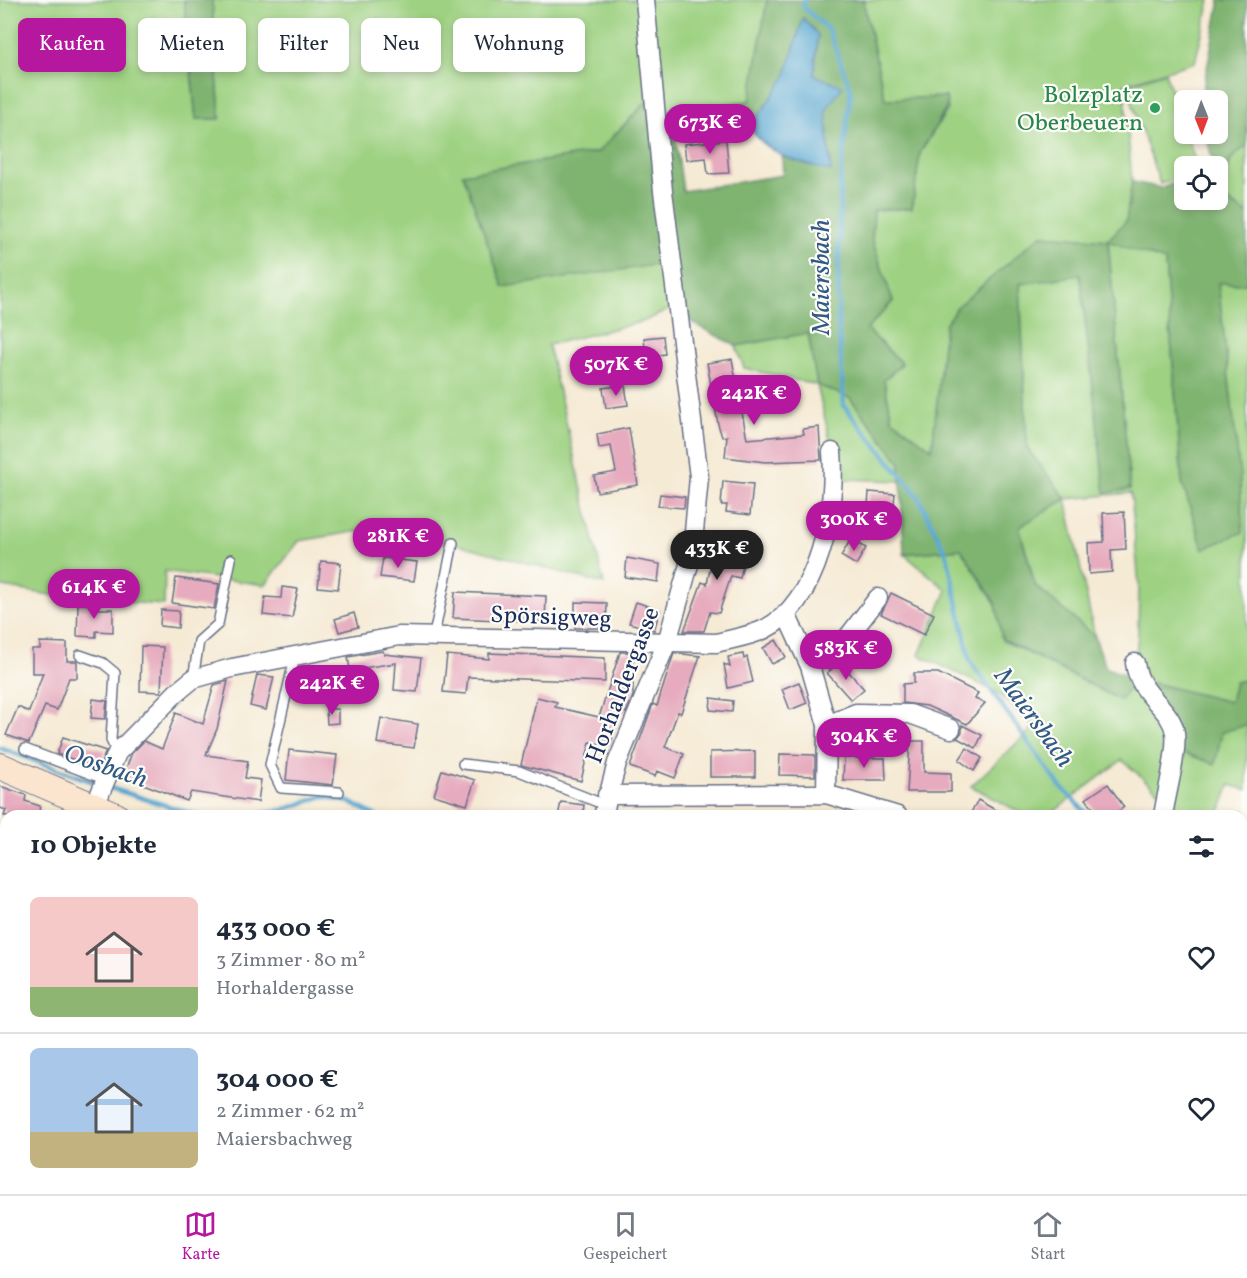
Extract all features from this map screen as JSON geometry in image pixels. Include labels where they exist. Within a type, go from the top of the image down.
[{"type":"main road","points":[[0,766],[102,808]]},
{"type":"street","name":"Horhaldergasse","points":[[605,805],[617,763],[667,642],[692,554],[699,477],[662,180],[645,0]]},
{"type":"street","points":[[826,794],[827,725],[810,666],[786,614],[817,566],[829,520],[834,475],[832,452]]},
{"type":"street","points":[[810,666],[848,637],[878,598]]},
{"type":"street","name":"Spörsigweg","points":[[102,808],[104,779],[117,753],[193,679],[232,668],[399,636],[716,643],[764,630],[786,614]]},
{"type":"street","points":[[1135,663],[1137,679],[1169,718],[1175,733],[1164,810]]},
{"type":"street","points":[[827,725],[856,713],[910,714],[951,729]]},
{"type":"street","points":[[605,805],[826,794],[878,810]]},
{"type":"lane","points":[[434,635],[453,543]]},
{"type":"lane","points":[[193,679],[199,641],[218,624],[231,559]]},
{"type":"lane","points":[[80,655],[103,663],[115,673],[111,740],[117,753]]},
{"type":"lane","points":[[295,657],[270,765],[282,788],[339,792]]},
{"type":"lane","points":[[25,749],[104,779]]},
{"type":"lane","points":[[463,764],[519,771],[605,805]]},
{"type":"green space","points":[[0,0],[184,0],[186,18],[138,18],[138,72],[191,72],[196,119],[220,119],[217,72],[246,72],[246,18],[213,18],[212,0],[767,0],[750,101],[655,113],[652,96],[598,152],[463,174],[668,263],[677,306],[645,321],[548,345],[604,584],[453,543],[358,534],[363,532],[359,531],[299,541],[265,585],[165,571],[164,605],[69,598],[3,587],[0,584]]},
{"type":"green space","points":[[184,0],[212,0],[213,18],[186,18]]},
{"type":"green space","points":[[767,0],[863,0],[885,99],[946,97],[947,107],[920,153],[912,208],[874,210],[872,240],[893,301],[867,329],[902,364],[884,380],[892,419],[932,449],[945,324],[957,307],[1041,235],[1108,240],[1126,221],[1132,182],[1162,188],[1174,183],[1174,210],[1228,210],[1228,201],[1247,214],[1247,284],[1218,283],[1240,476],[1243,532],[1203,549],[1182,482],[1165,261],[1108,241],[1130,489],[1105,493],[1080,275],[1020,284],[1027,448],[1066,499],[1019,527],[1035,585],[1095,637],[1106,668],[1137,679],[1230,702],[1235,682],[1247,680],[1247,725],[1222,732],[1215,764],[1174,750],[1175,733],[1137,680],[1120,700],[1002,639],[996,604],[961,549],[904,554],[900,462],[850,398],[817,385],[808,333],[736,346],[694,324],[677,306],[668,263],[503,287],[463,174],[598,152],[653,95],[655,113],[750,101]],"holes":[[[803,18],[818,35],[814,75],[826,110],[831,171],[782,157],[783,175],[683,191],[675,135],[750,128],[785,78]]]},
{"type":"green space","points":[[863,0],[1210,0],[1195,62],[1124,84],[1132,182],[1126,221],[1165,261],[1182,482],[1203,548],[1240,476],[1218,283],[1247,284],[1247,790],[1230,785],[1220,810],[1179,810],[1122,760],[1056,810],[1016,810],[971,786],[1034,727],[998,693],[919,655],[947,590],[904,554],[961,549],[996,604],[1002,640],[1120,700],[1135,663],[1139,586],[1131,493],[1066,499],[1027,448],[1020,284],[1080,274],[1105,492],[1130,489],[1108,240],[1041,235],[938,398],[932,449],[892,419],[884,380],[902,364],[867,329],[893,301],[872,239],[874,210],[912,208],[920,153],[948,109],[946,97],[885,100]]},
{"type":"green space","points":[[1220,0],[1247,0],[1247,145],[1231,159],[1228,170],[1228,156],[1212,156],[1208,144],[1228,144],[1228,90],[1203,90]]},
{"type":"green space","points":[[191,72],[217,72],[220,119],[196,119]]},
{"type":"green space","name":"Bolzplatz Oberbeuern","points":[[1165,72],[1174,98],[1174,144],[1190,144],[1194,156],[1174,156],[1174,180],[1160,184],[1126,85]]},
{"type":"green space","points":[[1247,145],[1247,214],[1228,202],[1228,171],[1231,159]]},
{"type":"green space","points":[[808,333],[817,385],[744,368],[736,346]]},
{"type":"green space","points":[[817,385],[850,398],[900,462],[901,481],[844,479],[833,453]]},
{"type":"green space","points":[[1066,499],[1095,637],[1035,585],[1019,526]]},
{"type":"water","points":[[803,18],[818,35],[814,75],[843,86],[826,110],[831,172],[776,152],[766,146],[750,128],[785,78]]},
{"type":"building","points":[[726,140],[729,173],[708,174],[706,158],[686,160],[684,144]]},
{"type":"building","points":[[663,336],[665,354],[646,357],[644,338]]},
{"type":"building","points":[[732,359],[747,439],[804,434],[803,429],[819,427],[821,460],[765,462],[725,457],[727,436],[722,437],[718,424],[707,363]]},
{"type":"building","points":[[625,385],[628,405],[606,408],[603,388]]},
{"type":"building","points":[[629,428],[638,485],[597,492],[594,476],[616,472],[611,446],[599,448],[597,434]]},
{"type":"building","points":[[723,481],[753,484],[750,515],[726,512],[727,505],[721,505]]},
{"type":"building","points":[[869,492],[895,494],[892,522],[867,520]]},
{"type":"building","points":[[660,494],[685,497],[684,508],[658,506]]},
{"type":"building","points":[[1124,512],[1126,549],[1111,550],[1112,572],[1089,574],[1088,543],[1104,542],[1103,513]]},
{"type":"building","points":[[717,535],[748,541],[740,578],[731,576],[719,613],[710,612],[704,631],[684,631],[702,582],[707,584]]},
{"type":"building","points":[[851,539],[866,548],[856,565],[841,556]]},
{"type":"building","points":[[383,558],[417,562],[414,581],[380,577]]},
{"type":"building","points":[[627,558],[660,564],[658,582],[625,577]]},
{"type":"building","points":[[321,561],[341,563],[338,589],[318,587]]},
{"type":"building","points":[[176,578],[219,584],[214,609],[172,603]]},
{"type":"building","points":[[282,587],[298,589],[292,618],[263,615],[265,597],[281,598]]},
{"type":"building","points":[[455,592],[546,596],[545,622],[453,618]]},
{"type":"building","points":[[891,593],[934,614],[924,635],[881,614]]},
{"type":"building","points":[[575,602],[607,603],[606,628],[575,628]]},
{"type":"building","points":[[636,602],[660,610],[654,630],[629,623]]},
{"type":"building","points":[[78,604],[97,605],[97,609],[113,609],[113,632],[96,631],[96,637],[77,636]]},
{"type":"building","points":[[161,610],[179,611],[178,628],[160,626]]},
{"type":"building","points":[[354,613],[358,627],[339,632],[335,619]]},
{"type":"building","points":[[865,635],[869,635],[884,647],[872,662],[855,648]]},
{"type":"building","points":[[776,640],[786,657],[772,664],[763,648]]},
{"type":"building","points":[[40,642],[67,643],[67,661],[77,661],[77,678],[69,678],[57,710],[45,706],[29,743],[6,735],[18,707],[29,712],[43,673],[32,673],[32,649],[40,649]]},
{"type":"building","points":[[141,646],[163,647],[161,692],[140,691]]},
{"type":"building","points":[[383,651],[384,654],[421,658],[417,692],[394,690],[396,663],[350,670],[348,657]]},
{"type":"building","points":[[620,652],[633,652],[633,696],[626,713],[621,711],[610,746],[590,742],[581,781],[521,765],[537,697],[557,702],[555,707],[599,717]]},
{"type":"building","points":[[489,653],[605,658],[605,682],[468,677],[466,694],[443,692],[447,655],[489,659]]},
{"type":"building","points":[[674,653],[700,656],[681,713],[678,712],[665,747],[684,754],[675,778],[657,771],[655,776],[630,767],[653,704],[657,706]]},
{"type":"building","points":[[743,654],[744,659],[747,657],[753,682],[728,688],[724,664],[730,667],[728,657]]},
{"type":"building","points":[[840,662],[864,689],[851,700],[827,673]]},
{"type":"building","points":[[914,673],[938,673],[978,693],[975,699],[985,703],[967,724],[927,706],[903,703],[903,684],[914,683]]},
{"type":"building","points":[[257,675],[274,677],[266,710],[250,706]]},
{"type":"building","points":[[228,681],[217,729],[206,755],[248,761],[245,778],[261,780],[258,802],[191,792],[187,801],[123,776],[132,753],[144,741],[162,749],[176,713],[203,724],[214,685]]},
{"type":"building","points":[[799,682],[807,703],[790,710],[782,689]]},
{"type":"building","points":[[711,698],[733,701],[732,712],[710,710]]},
{"type":"building","points":[[93,699],[107,701],[105,719],[91,718]]},
{"type":"building","points":[[326,709],[338,709],[338,723],[327,724]]},
{"type":"building","points":[[381,718],[418,724],[414,748],[377,743]]},
{"type":"building","points":[[962,725],[982,735],[976,748],[957,738],[962,732]]},
{"type":"building","points":[[63,737],[106,751],[99,768],[57,754]]},
{"type":"building","points":[[910,741],[924,741],[924,772],[951,773],[951,792],[907,792]]},
{"type":"building","points":[[967,748],[982,758],[974,771],[959,760]]},
{"type":"building","points":[[289,750],[337,755],[333,785],[286,780]]},
{"type":"building","points":[[755,751],[755,777],[710,777],[710,752]]},
{"type":"building","points":[[780,754],[815,755],[815,776],[779,775]]},
{"type":"building","points":[[844,758],[885,758],[886,780],[843,780]]},
{"type":"building","points":[[442,770],[475,780],[467,805],[434,795]]},
{"type":"building","points":[[1108,784],[1124,807],[1120,810],[1094,810],[1086,799]]},
{"type":"building","points":[[0,786],[26,795],[25,801],[40,806],[39,810],[0,808]]},
{"type":"building","points":[[978,800],[996,810],[972,810]]},
{"type":"building","points":[[561,802],[584,805],[584,810],[559,810]]},
{"type":"waterway","name":"Maiersbach","points":[[804,0],[804,8],[828,29],[851,90],[840,183],[838,320],[844,406],[918,496],[947,555],[970,661],[1059,785],[1083,810]]},
{"type":"waterway","name":"Oosbach","points":[[0,748],[99,784]]},
{"type":"waterway","name":"Oosbach","points":[[107,787],[181,810]]},
{"type":"waterway","name":"Oosbach","points":[[283,810],[323,796],[349,802],[364,810]]},
{"type":"place","name":"Bolzplatz Oberbeuern","points":[[1155,108]]}]
